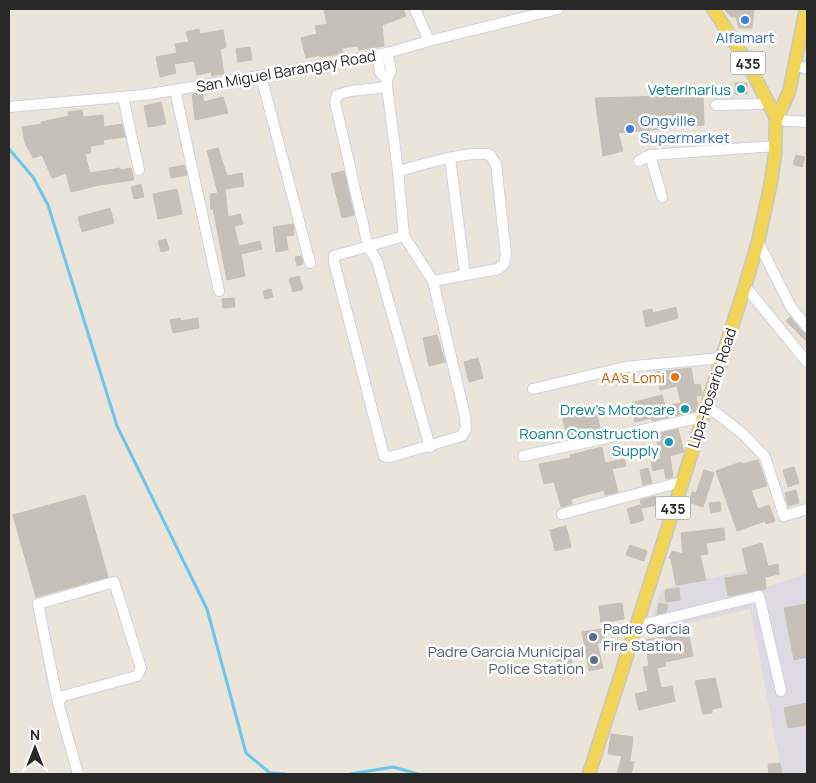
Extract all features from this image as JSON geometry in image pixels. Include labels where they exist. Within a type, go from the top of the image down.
[{"type":"main road","name":"Lipa-Rosario Road","points":[[589,774],[745,286],[758,242],[770,187],[776,146],[775,114],[746,60],[713,9]]},
{"type":"main road","name":"435","points":[[776,120],[801,67],[806,9]]},
{"type":"street","points":[[415,9],[429,41]]},
{"type":"street","name":"San Miguel Barangay Road","points":[[9,107],[124,97],[261,76],[382,54],[558,9]]},
{"type":"street","points":[[382,54],[380,72],[387,84],[404,236],[433,281],[465,416],[466,428],[462,436],[390,458],[384,456],[334,256],[404,236]]},
{"type":"street","points":[[261,76],[310,263]]},
{"type":"street","points":[[387,84],[337,95],[335,102],[368,246],[377,261],[430,447]]},
{"type":"street","points":[[174,90],[219,291]]},
{"type":"street","points":[[124,97],[139,170]]},
{"type":"street","points":[[716,105],[760,104],[767,102]]},
{"type":"street","points":[[776,120],[807,122]]},
{"type":"street","points":[[639,160],[650,155],[776,146]]},
{"type":"street","points":[[398,171],[450,158],[484,153],[490,154],[496,164],[506,255],[504,264],[498,269],[433,281]]},
{"type":"street","points":[[650,155],[662,197]]},
{"type":"street","points":[[450,158],[465,274]]},
{"type":"street","points":[[758,242],[791,307],[805,323]]},
{"type":"street","points":[[745,286],[807,362]]},
{"type":"street","points":[[532,389],[625,367],[722,358]]},
{"type":"street","points":[[523,456],[704,411],[743,434],[765,457],[784,516],[807,509]]},
{"type":"street","points":[[562,514],[681,482]]},
{"type":"street","points":[[58,703],[63,696],[137,676],[141,668],[114,582],[38,604],[58,703],[78,774]]},
{"type":"street","points":[[637,626],[758,596],[781,691]]},
{"type":"shaded area","points":[[748,570],[753,591],[807,574],[807,774],[782,774],[750,609],[646,633],[662,589]]},
{"type":"building","points":[[324,9],[403,9],[406,16],[382,25],[384,46],[359,50],[358,46],[342,48],[343,54],[306,58],[301,38],[317,34],[315,26],[327,24]]},
{"type":"building","name":"Alfamart","points":[[724,9],[754,9],[752,28],[739,28],[736,17],[731,17]]},
{"type":"building","points":[[199,29],[200,34],[223,30],[226,47],[220,49],[224,74],[212,76],[211,72],[197,75],[194,61],[174,64],[176,73],[160,77],[156,57],[177,53],[175,44],[189,42],[186,32]]},
{"type":"building","points":[[250,47],[252,60],[238,62],[236,49]]},
{"type":"building","name":"Veterinarius","points":[[735,83],[747,83],[747,94],[735,94]]},
{"type":"building","points":[[202,92],[204,102],[223,97],[228,113],[195,120],[192,94]]},
{"type":"building","name":"Ongville Supermarket","points":[[703,95],[704,125],[618,133],[623,151],[603,156],[595,98]]},
{"type":"building","points":[[161,102],[166,124],[148,127],[144,106]]},
{"type":"building","points":[[82,110],[83,117],[103,115],[104,127],[122,124],[125,137],[103,140],[104,144],[90,146],[91,153],[85,154],[90,173],[131,168],[134,180],[99,185],[71,192],[66,173],[52,178],[42,155],[33,158],[25,143],[22,127],[41,124],[41,122],[69,116],[68,112]]},
{"type":"building","points":[[218,148],[227,176],[242,173],[244,186],[225,189],[228,217],[240,214],[243,224],[234,226],[239,246],[260,241],[262,249],[241,254],[245,276],[227,280],[213,209],[211,210],[210,194],[218,193],[207,151]]},
{"type":"building","points":[[796,155],[805,157],[802,167],[793,164]]},
{"type":"building","points":[[184,165],[187,175],[171,178],[169,168]]},
{"type":"building","points":[[344,171],[354,215],[342,218],[331,174]]},
{"type":"building","points":[[141,184],[144,197],[134,199],[131,187]]},
{"type":"building","points":[[177,189],[182,214],[158,219],[153,194]]},
{"type":"building","points":[[110,208],[114,223],[82,232],[78,217]]},
{"type":"building","points":[[293,224],[294,235],[286,236],[288,250],[276,252],[273,227]]},
{"type":"building","points":[[166,239],[169,250],[161,252],[158,241]]},
{"type":"building","points":[[301,256],[303,264],[297,266],[295,257]]},
{"type":"building","points":[[299,276],[303,289],[293,292],[289,279]]},
{"type":"building","points":[[271,289],[273,297],[265,299],[263,291]]},
{"type":"building","points":[[234,298],[235,307],[223,308],[222,299]]},
{"type":"building","points":[[676,307],[678,318],[646,327],[643,311],[652,309],[653,313]]},
{"type":"building","points":[[790,317],[807,334],[807,342],[786,321]]},
{"type":"building","points":[[180,318],[181,321],[198,318],[199,328],[173,333],[170,320]]},
{"type":"building","points":[[437,335],[445,362],[429,366],[423,338]]},
{"type":"building","points":[[478,358],[483,378],[469,382],[464,362]]},
{"type":"building","points":[[691,368],[694,385],[700,384],[702,393],[702,395],[696,396],[698,406],[696,411],[652,421],[651,418],[635,422],[631,403],[662,395],[665,406],[681,403],[677,386],[660,390],[656,372]]},
{"type":"building","points":[[595,407],[601,432],[567,439],[562,416]]},
{"type":"building","name":"Roann Construction Supply","points":[[678,429],[684,452],[670,456],[673,477],[666,479],[664,468],[653,471],[651,461],[661,459],[655,434]]},
{"type":"building","points":[[602,447],[605,463],[624,459],[626,466],[612,469],[618,492],[605,495],[604,490],[571,499],[572,504],[561,507],[554,482],[544,484],[539,464],[571,458],[570,455]]},
{"type":"building","points":[[758,460],[767,486],[751,490],[758,509],[769,505],[775,521],[766,524],[765,521],[737,531],[716,471],[741,462],[742,464]]},
{"type":"building","points":[[794,467],[799,483],[788,487],[783,470]]},
{"type":"building","points":[[648,468],[652,483],[643,485],[640,470]]},
{"type":"building","points":[[704,470],[714,473],[703,507],[689,502],[692,492],[696,493]]},
{"type":"building","points":[[796,490],[799,503],[788,506],[785,493]]},
{"type":"building","points":[[85,495],[108,577],[36,597],[13,515]]},
{"type":"building","points":[[655,496],[657,505],[642,508],[640,500]]},
{"type":"building","points":[[720,502],[721,511],[711,513],[709,503]]},
{"type":"building","points":[[640,505],[644,520],[631,524],[627,509]]},
{"type":"building","points":[[566,526],[571,547],[555,551],[550,530]]},
{"type":"building","points":[[724,528],[725,540],[706,543],[708,554],[700,555],[706,580],[676,585],[671,559],[669,558],[672,551],[683,554],[681,533]]},
{"type":"building","points":[[762,543],[768,566],[778,564],[779,574],[765,577],[766,589],[728,596],[725,578],[748,574],[742,549]]},
{"type":"building","points":[[630,545],[647,551],[644,561],[626,555]]},
{"type":"building","points":[[679,588],[680,600],[666,602],[665,590]]},
{"type":"building","points":[[622,603],[624,619],[601,623],[599,606]]},
{"type":"building","points":[[659,603],[668,605],[666,612],[657,614]]},
{"type":"building","points":[[807,604],[807,657],[794,660],[784,608]]},
{"type":"building","points":[[687,626],[693,656],[665,662],[666,666],[657,668],[661,688],[672,686],[675,701],[639,710],[635,694],[648,691],[643,667],[649,666],[645,640],[666,637],[665,631]]},
{"type":"building","points":[[603,629],[605,642],[597,643],[603,668],[589,671],[582,632]]},
{"type":"building","points":[[569,650],[572,663],[558,666],[555,652]]},
{"type":"building","points":[[715,678],[722,707],[712,709],[712,713],[703,714],[695,681]]},
{"type":"building","points":[[807,703],[807,725],[788,728],[784,708]]},
{"type":"building","points":[[611,734],[633,737],[630,761],[634,762],[631,774],[617,774],[622,756],[608,754]]},
{"type":"building","points":[[780,763],[782,774],[769,774],[768,764]]},
{"type":"waterway","points":[[9,149],[33,177],[48,205],[117,426],[207,609],[246,753],[270,773],[286,774]]},
{"type":"waterway","points":[[350,774],[393,767],[418,774]]},
{"type":"place","name":"Alfamart","points":[[745,20]]},
{"type":"place","name":"Veterinarius","points":[[741,89]]},
{"type":"place","name":"Ongville Supermarket","points":[[630,129]]},
{"type":"place","name":"AA's Lomi","points":[[675,377]]},
{"type":"place","name":"Drew's Motocare","points":[[685,409]]},
{"type":"place","name":"Roann Construction Supply","points":[[669,442]]},
{"type":"place","name":"Padre Garcia Fire Station","points":[[593,637]]},
{"type":"place","name":"Padre Garcia Municipal Police Station","points":[[594,660]]}]
